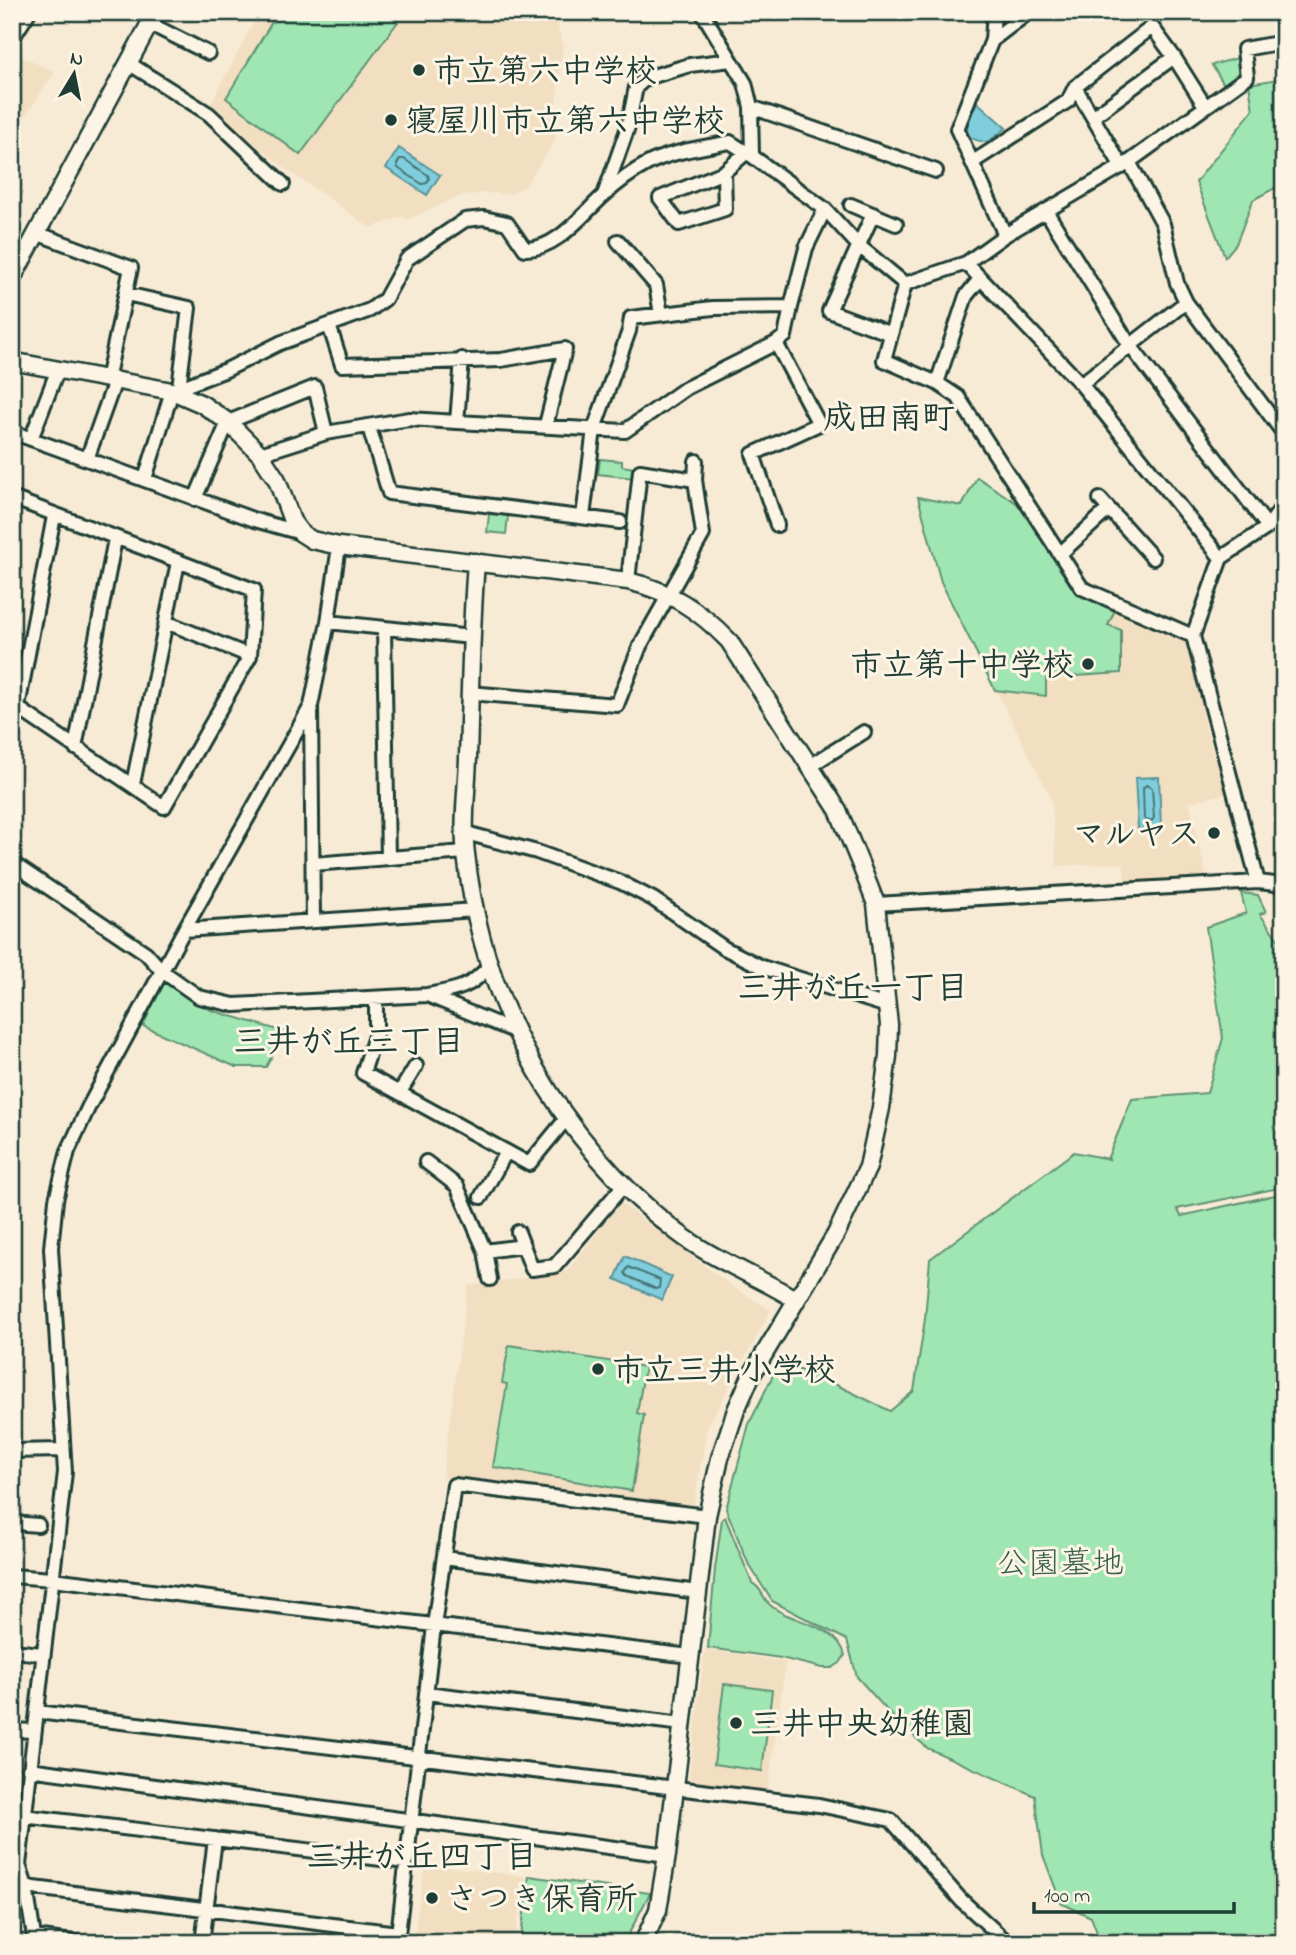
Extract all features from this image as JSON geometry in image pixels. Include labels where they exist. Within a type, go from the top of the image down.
[{"type":"street","points":[[12,39],[29,12]]},
{"type":"street","points":[[702,12],[745,83],[751,107],[749,154]]},
{"type":"street","points":[[994,12],[992,40],[957,129],[1005,235]]},
{"type":"street","points":[[992,40],[1029,12]]},
{"type":"street","points":[[12,279],[153,18],[208,53]]},
{"type":"street","points":[[973,162],[1068,101],[1076,87],[1152,27],[1205,106]]},
{"type":"street","points":[[905,284],[966,263],[1005,235],[1126,164],[1247,77],[1244,49],[1284,42]]},
{"type":"street","points":[[1094,116],[1174,57]]},
{"type":"street","points":[[603,196],[628,127],[636,87],[646,78],[690,65],[732,60]]},
{"type":"street","points":[[130,64],[209,114],[283,184]]},
{"type":"street","points":[[1076,87],[1163,224],[1177,283],[1186,302],[1284,434]]},
{"type":"street","points":[[751,107],[936,171]]},
{"type":"street","points":[[175,389],[226,370],[261,351],[370,310],[385,299],[407,259],[465,220],[484,218],[506,223],[525,249],[534,249],[559,236],[603,196],[648,164],[730,142],[825,209],[858,245],[905,284]]},
{"type":"street","points":[[724,172],[725,209],[679,223],[660,198],[724,172],[749,154]]},
{"type":"street","points":[[851,205],[896,224]]},
{"type":"street","points":[[260,454],[326,433],[409,419],[625,431],[686,388],[785,336],[806,248],[825,209]]},
{"type":"street","points":[[1046,211],[1129,344],[1268,527]]},
{"type":"street","points":[[873,214],[829,312],[891,334]]},
{"type":"street","points":[[36,233],[131,268],[111,381],[87,460]]},
{"type":"street","points":[[618,241],[656,285],[661,314]]},
{"type":"street","points":[[966,263],[1081,384],[1222,558]]},
{"type":"street","points":[[937,383],[966,296],[980,279]]},
{"type":"street","points":[[905,284],[884,360],[937,383],[958,397],[1082,588],[1193,636]]},
{"type":"street","points":[[126,294],[189,308],[175,389],[145,479]]},
{"type":"street","points":[[1081,384],[1186,302]]},
{"type":"street","points":[[583,517],[594,429],[629,331],[631,318],[713,308],[791,307]]},
{"type":"street","points":[[330,325],[342,365],[462,359],[501,360],[565,349],[546,425]]},
{"type":"street","points":[[776,343],[819,424],[753,454],[777,525]]},
{"type":"street","points":[[457,422],[462,359]]},
{"type":"street","points":[[12,365],[22,363],[111,381],[175,389],[202,404],[228,422],[260,454],[277,480],[292,521],[301,533]]},
{"type":"street","points":[[31,439],[58,369]]},
{"type":"street","points":[[195,499],[228,422],[315,387],[326,433]]},
{"type":"street","points":[[369,427],[389,493],[620,522]]},
{"type":"street","points":[[12,432],[255,520],[301,533],[312,540],[339,546],[628,581],[650,586],[707,618],[729,641],[838,810],[876,904],[889,1025],[881,1108],[868,1167],[836,1234],[751,1376],[720,1458],[707,1516],[667,1855],[658,1910],[643,1943]]},
{"type":"street","points":[[469,693],[617,705],[640,646],[703,534],[695,480],[696,461]]},
{"type":"street","points":[[628,581],[640,471],[695,480]]},
{"type":"street","points":[[12,498],[254,590],[250,656],[164,807],[15,706],[54,516]]},
{"type":"street","points":[[1061,553],[1104,504],[1153,558]]},
{"type":"street","points":[[1258,883],[1193,636],[1222,558],[1268,527],[1284,504]]},
{"type":"street","points":[[75,748],[115,539]]},
{"type":"street","points":[[313,921],[311,706],[328,622],[339,546]]},
{"type":"street","points":[[133,785],[178,562]]},
{"type":"street","points":[[475,562],[465,852],[489,966],[514,1031],[566,1119],[623,1186],[679,1234],[742,1272],[776,1287],[796,1300]]},
{"type":"street","points":[[166,622],[250,656]]},
{"type":"street","points":[[328,622],[471,636]]},
{"type":"street","points":[[384,628],[388,858]]},
{"type":"street","points":[[81,1943],[34,1940],[26,1887],[19,1866],[65,1472],[51,1248],[56,1200],[68,1151],[89,1106],[184,930],[311,706]]},
{"type":"street","points":[[810,766],[864,733]]},
{"type":"street","points":[[466,833],[537,852],[620,882],[653,899],[724,948],[762,967],[887,1006]]},
{"type":"street","points":[[313,864],[465,852]]},
{"type":"street","points":[[12,863],[146,953],[162,971],[200,998],[234,1005],[427,995],[461,989],[474,983],[489,966]]},
{"type":"street","points":[[876,904],[1258,883],[1284,885]]},
{"type":"street","points":[[184,930],[476,910]]},
{"type":"street","points":[[427,995],[514,1031]]},
{"type":"street","points":[[376,998],[376,1033],[363,1073],[529,1164],[566,1119]]},
{"type":"street","points":[[400,1093],[416,1066]]},
{"type":"street","points":[[481,1197],[506,1152]]},
{"type":"street","points":[[426,1162],[457,1186],[485,1251],[490,1279]]},
{"type":"street","points":[[518,1233],[531,1269],[555,1266],[623,1186]]},
{"type":"street","points":[[485,1251],[523,1247]]},
{"type":"street","points":[[12,1451],[62,1450]]},
{"type":"street","points":[[26,1887],[206,1908],[397,1938],[434,1626],[454,1485],[707,1516]]},
{"type":"street","points":[[12,1523],[38,1525]]},
{"type":"street","points":[[444,1558],[698,1592]]},
{"type":"street","points":[[12,1576],[52,1578],[690,1656]]},
{"type":"street","points":[[12,1651],[42,1654]]},
{"type":"street","points":[[426,1693],[683,1724]]},
{"type":"street","points":[[37,1712],[819,1805],[891,1820],[961,1900],[1008,1943]]},
{"type":"street","points":[[12,1730],[34,1731]]},
{"type":"street","points":[[29,1769],[667,1855]]},
{"type":"street","points":[[23,1816],[406,1861]]},
{"type":"street","points":[[202,1943],[215,1839]]},
{"type":"shaded area","name":"寝屋川市立第六中学校","points":[[259,12],[554,12],[563,46],[555,113],[558,127],[555,141],[524,187],[511,194],[461,196],[406,220],[403,216],[371,228],[286,169],[209,107]]},
{"type":"shaded area","points":[[12,52],[55,72],[22,121],[12,117]]},
{"type":"shaded area","name":"市立第十中学校","points":[[977,477],[1024,508],[1074,591],[1188,638],[1208,736],[1226,794],[1189,802],[1207,878],[1125,883],[1124,863],[1057,866],[1051,798],[941,582],[918,497],[962,506]]},
{"type":"shaded area","name":"市立三井小学校","points":[[620,1202],[733,1287],[771,1310],[707,1428],[694,1505],[442,1478],[468,1286],[567,1272]]},
{"type":"shaded area","name":"三井中央幼稚園","points":[[705,1649],[786,1662],[767,1796],[688,1785]]},
{"type":"shaded area","points":[[425,1864],[525,1876],[514,1943],[413,1943]]},
{"type":"green space","points":[[278,12],[405,12],[300,155],[226,98]]},
{"type":"green space","points":[[1237,58],[1243,63],[1242,74],[1225,86],[1212,65]]},
{"type":"green space","points":[[1284,78],[1284,183],[1253,200],[1236,244],[1225,257],[1196,182],[1253,110],[1249,84]]},
{"type":"green space","points":[[600,459],[622,461],[622,466],[635,468],[634,478],[598,474]]},
{"type":"green space","points":[[977,477],[1024,508],[1074,591],[1116,608],[1108,625],[1121,630],[1121,673],[1046,678],[1046,696],[995,690],[941,582],[918,497],[962,506]]},
{"type":"green space","points":[[489,514],[508,516],[506,534],[487,532]]},
{"type":"green space","name":"公園墓地","points":[[1241,893],[1258,895],[1266,912],[1260,914],[1284,948],[1284,1187],[1177,1209],[1181,1216],[1284,1193],[1284,1943],[1101,1943],[1091,1917],[1061,1903],[1043,1855],[1035,1796],[927,1748],[893,1717],[857,1677],[847,1640],[772,1601],[748,1563],[726,1509],[749,1424],[778,1365],[812,1373],[890,1411],[914,1391],[925,1319],[930,1259],[1074,1152],[1109,1159],[1132,1099],[1207,1093],[1223,1038],[1206,927],[1246,913]]},
{"type":"green space","points":[[163,982],[211,1010],[285,1032],[266,1067],[236,1067],[143,1026]]},
{"type":"green space","points":[[509,1345],[645,1367],[637,1413],[644,1415],[632,1491],[493,1467],[507,1384],[502,1383]]},
{"type":"green space","points":[[725,1517],[752,1583],[758,1587],[769,1604],[778,1610],[833,1636],[845,1655],[840,1663],[832,1668],[822,1668],[781,1658],[708,1648],[715,1569],[722,1519]]},
{"type":"green space","points":[[724,1684],[772,1690],[762,1771],[714,1764]]},
{"type":"green space","points":[[529,1876],[650,1893],[624,1943],[520,1943]]},
{"type":"water","points":[[977,102],[1006,128],[988,142],[978,141],[968,134],[968,123]]},
{"type":"water","points":[[399,148],[440,175],[427,195],[386,168]]},
{"type":"water","points":[[1159,777],[1161,828],[1138,829],[1135,778]]},
{"type":"water","points":[[625,1256],[672,1277],[662,1300],[615,1279]]},
{"type":"place","name":"市立第六中学校","points":[[419,70]]},
{"type":"place","name":"寝屋川市立第六中学校","points":[[391,120]]},
{"type":"place","name":"市立第十中学校","points":[[1088,664]]},
{"type":"place","name":"マルヤス","points":[[1214,833]]},
{"type":"place","name":"市立三井小学校","points":[[598,1369]]},
{"type":"place","name":"三井中央幼稚園","points":[[736,1723]]},
{"type":"place","name":"さつき保育所","points":[[432,1898]]},
{"type":"district","name":"成田南町","points":[[889,416]]},
{"type":"district","name":"三井が丘一丁目","points":[[853,986]]},
{"type":"district","name":"三井が丘三丁目","points":[[349,1040]]},
{"type":"district","name":"三井が丘四丁目","points":[[422,1855]]}]
